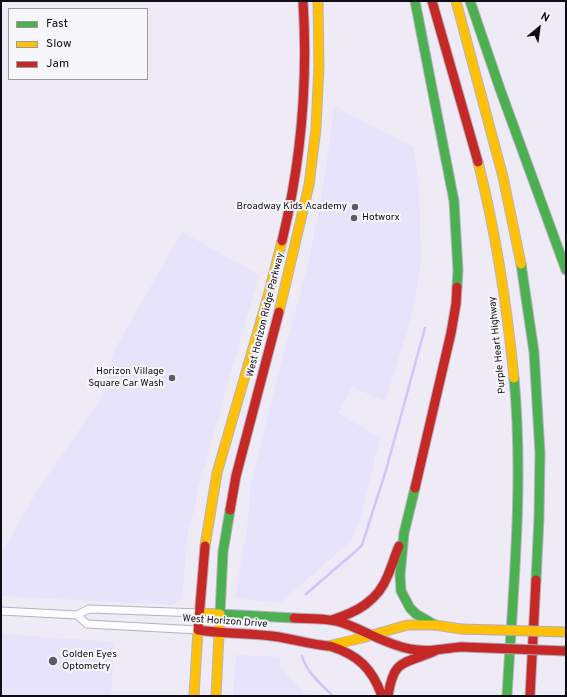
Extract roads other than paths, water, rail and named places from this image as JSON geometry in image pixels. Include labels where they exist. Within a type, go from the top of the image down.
[{"type":"main road","name":"West Horizon Ridge Parkway","points":[[194,696],[204,551],[217,473],[261,322],[281,246],[290,208],[299,154],[303,99],[305,32],[303,1]]},
{"type":"main road","name":"West Horizon Ridge Parkway","points":[[216,696],[223,552],[231,501],[309,185],[314,141],[319,66],[318,1]]},
{"type":"main road","points":[[415,1],[454,201],[458,270],[456,304],[452,332],[404,533],[400,575],[401,591],[410,608],[416,614],[435,625]]},
{"type":"main road","name":"Purple Heart Highway","points":[[432,1],[485,191],[504,293],[509,336],[517,410],[518,460],[508,696]]},
{"type":"main road","points":[[456,1],[503,177],[523,272],[534,352],[540,453],[539,518],[530,696]]},
{"type":"main road","points":[[470,1],[500,89],[566,270]]},
{"type":"main road","points":[[303,99],[310,102],[311,105],[310,131],[314,141]]},
{"type":"main road","points":[[281,246],[294,249]]},
{"type":"main road","points":[[243,380],[260,385]]},
{"type":"main road","points":[[332,620],[359,610],[374,599],[387,578],[404,533]]},
{"type":"main road","name":"West Horizon Drive","points":[[199,613],[332,620],[346,624],[411,650],[435,651],[451,647],[462,647],[566,651]]},
{"type":"main road","name":"West Horizon Drive","points":[[198,630],[278,637],[310,644],[330,646],[407,625],[435,625],[461,629],[566,632]]},
{"type":"main road","points":[[330,646],[344,650],[365,664],[376,679],[382,696]]},
{"type":"main road","points":[[388,696],[391,676],[397,667],[404,663],[422,658],[435,651]]},
{"type":"street","name":"West Horizon Drive","points":[[1,611],[77,615],[89,609],[199,613]]},
{"type":"street","name":"West Horizon Drive","points":[[77,615],[87,624],[198,630]]},
{"type":"waterway","points":[[306,594],[362,545],[386,470],[425,328]]},
{"type":"waterway","points":[[302,656],[307,668],[319,683],[333,696]]},
{"type":"place","name":"Broadway Kids Academy","points":[[355,207]]},
{"type":"place","name":"Hotworx","points":[[354,218]]},
{"type":"place","name":"Horizon Village Square Car Wash","points":[[172,378]]},
{"type":"place","name":"Golden Eyes Optometry","points":[[53,661]]}]
